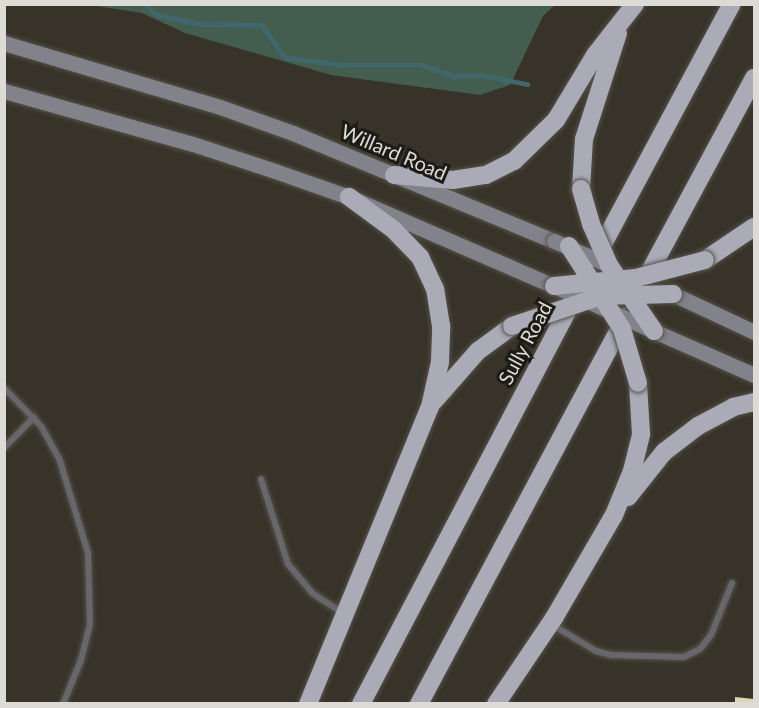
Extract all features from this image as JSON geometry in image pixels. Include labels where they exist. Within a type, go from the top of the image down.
[{"type":"highway","points":[[394,175],[453,180],[486,175],[514,161],[556,120],[595,55],[635,4]]},
{"type":"highway","name":"Sully Road","points":[[361,704],[732,4]]},
{"type":"highway","points":[[623,20],[584,139],[581,189],[591,225],[622,279],[659,333]]},
{"type":"highway","points":[[419,704],[754,78]]},
{"type":"highway","points":[[308,704],[343,613],[430,407],[441,344],[435,289],[420,257],[394,230],[349,197]]},
{"type":"highway","points":[[430,407],[478,351],[512,326],[622,279],[705,260],[754,227]]},
{"type":"highway","points":[[561,244],[593,293],[612,310],[630,347],[638,383],[641,435],[632,471],[614,515]]},
{"type":"highway","points":[[622,279],[678,297]]},
{"type":"highway","points":[[554,286],[593,293]]},
{"type":"highway","points":[[496,704],[550,624],[614,515],[664,452],[698,426],[733,407],[754,402]]},
{"type":"main road","name":"Willard Road","points":[[4,43],[220,107],[561,244],[622,279]]},
{"type":"main road","points":[[4,92],[193,144],[349,197],[537,276],[554,286]]},
{"type":"main road","points":[[678,297],[754,332]]},
{"type":"main road","points":[[612,310],[754,375]]},
{"type":"lane","points":[[4,388],[34,417],[46,433],[67,478],[78,510],[91,581],[88,635],[63,704]]},
{"type":"lane","points":[[4,448],[34,417]]},
{"type":"lane","points":[[261,478],[288,564],[312,593],[343,613]]},
{"type":"lane","points":[[550,624],[611,655],[684,657],[700,649],[711,635],[732,583]]},
{"type":"green space","points":[[555,4],[543,16],[510,85],[480,95],[331,75],[185,33],[142,13],[90,5]]},
{"type":"building","points":[[735,697],[754,699],[754,704],[735,704]]},
{"type":"waterway","points":[[147,4],[155,14],[199,24],[262,25],[284,57],[343,65],[422,65],[454,76],[480,75],[527,84]]}]
